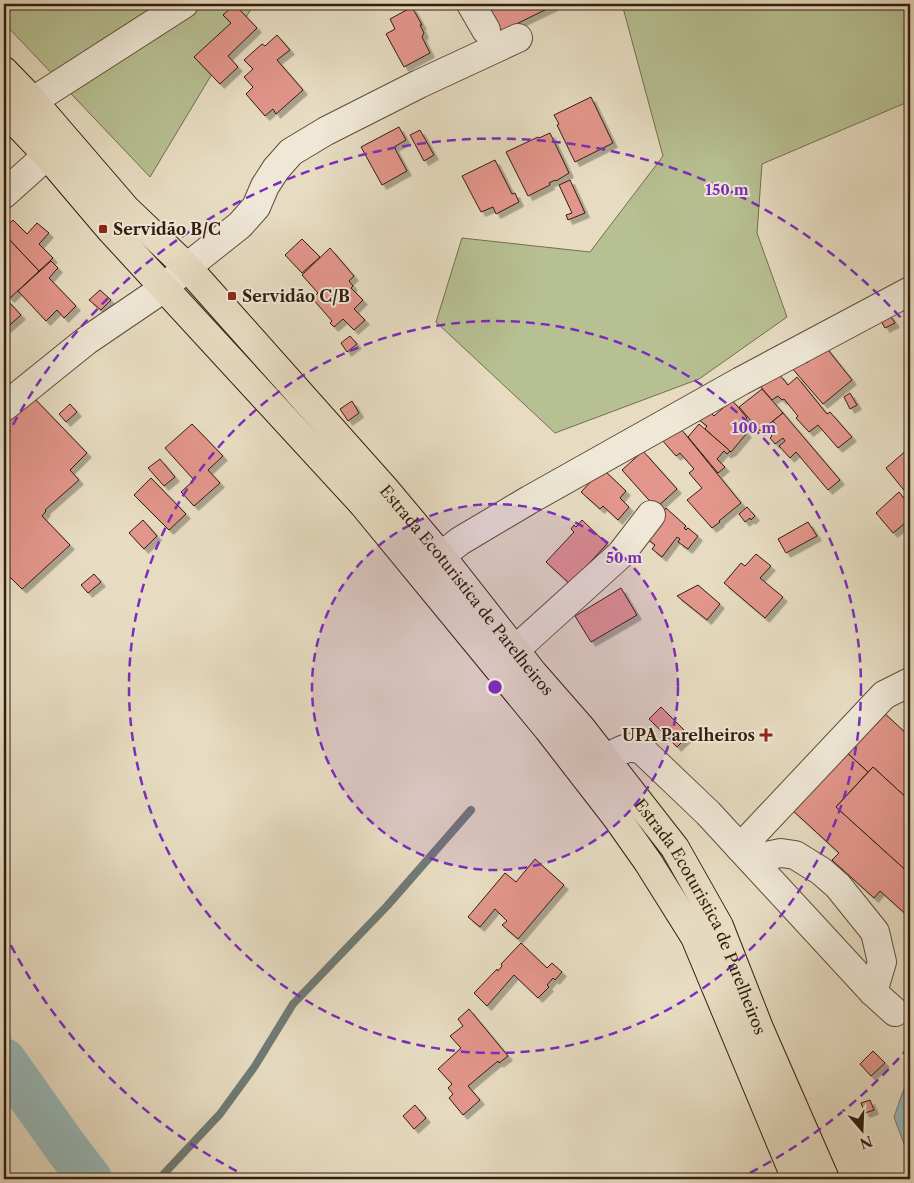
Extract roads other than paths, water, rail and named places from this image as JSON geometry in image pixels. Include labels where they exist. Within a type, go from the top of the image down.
[{"type":"main road","name":"Estrada Ecoturistica de Parelheiros","points":[[4,71],[33,101],[56,147],[109,228],[164,288],[373,496],[441,556],[515,650],[606,758],[675,848],[719,926],[759,1028],[787,1122],[796,1179]]},
{"type":"main road","name":"Estrada Ecoturistica de Parelheiros","points":[[4,110],[56,147],[126,209],[187,267],[373,496],[648,862],[695,937],[787,1122],[825,1179]]},
{"type":"street","points":[[33,101],[184,4]]},
{"type":"street","points":[[471,4],[486,30]]},
{"type":"street","points":[[4,407],[86,341],[164,288],[240,225],[256,207],[265,186],[276,168],[292,152],[326,131],[419,84],[518,38]]},
{"type":"street","points":[[4,194],[56,147]]},
{"type":"street","points":[[441,556],[460,541],[592,464],[741,381],[910,291]]},
{"type":"street","points":[[515,650],[621,554],[651,516]]},
{"type":"street","points":[[745,854],[884,695],[910,682]]},
{"type":"street","points":[[606,758],[629,747],[637,747],[643,751],[708,813],[873,992],[895,1012]]},
{"type":"street","points":[[745,854],[781,853],[795,855],[821,871],[838,886],[875,932],[882,962],[873,992]]},
{"type":"water","points":[[910,1078],[910,1160],[894,1117]]},
{"type":"waterway","points":[[159,1179],[220,1114],[255,1066],[293,1004],[387,906],[471,810]]},
{"type":"waterway","points":[[4,1060],[90,1179]]},
{"type":"place","name":"Servidão B/C","points":[[103,229]]},
{"type":"place","name":"Servidão C/B","points":[[232,296]]},
{"type":"place","name":"UPA Parelheiros","points":[[766,735]]}]
